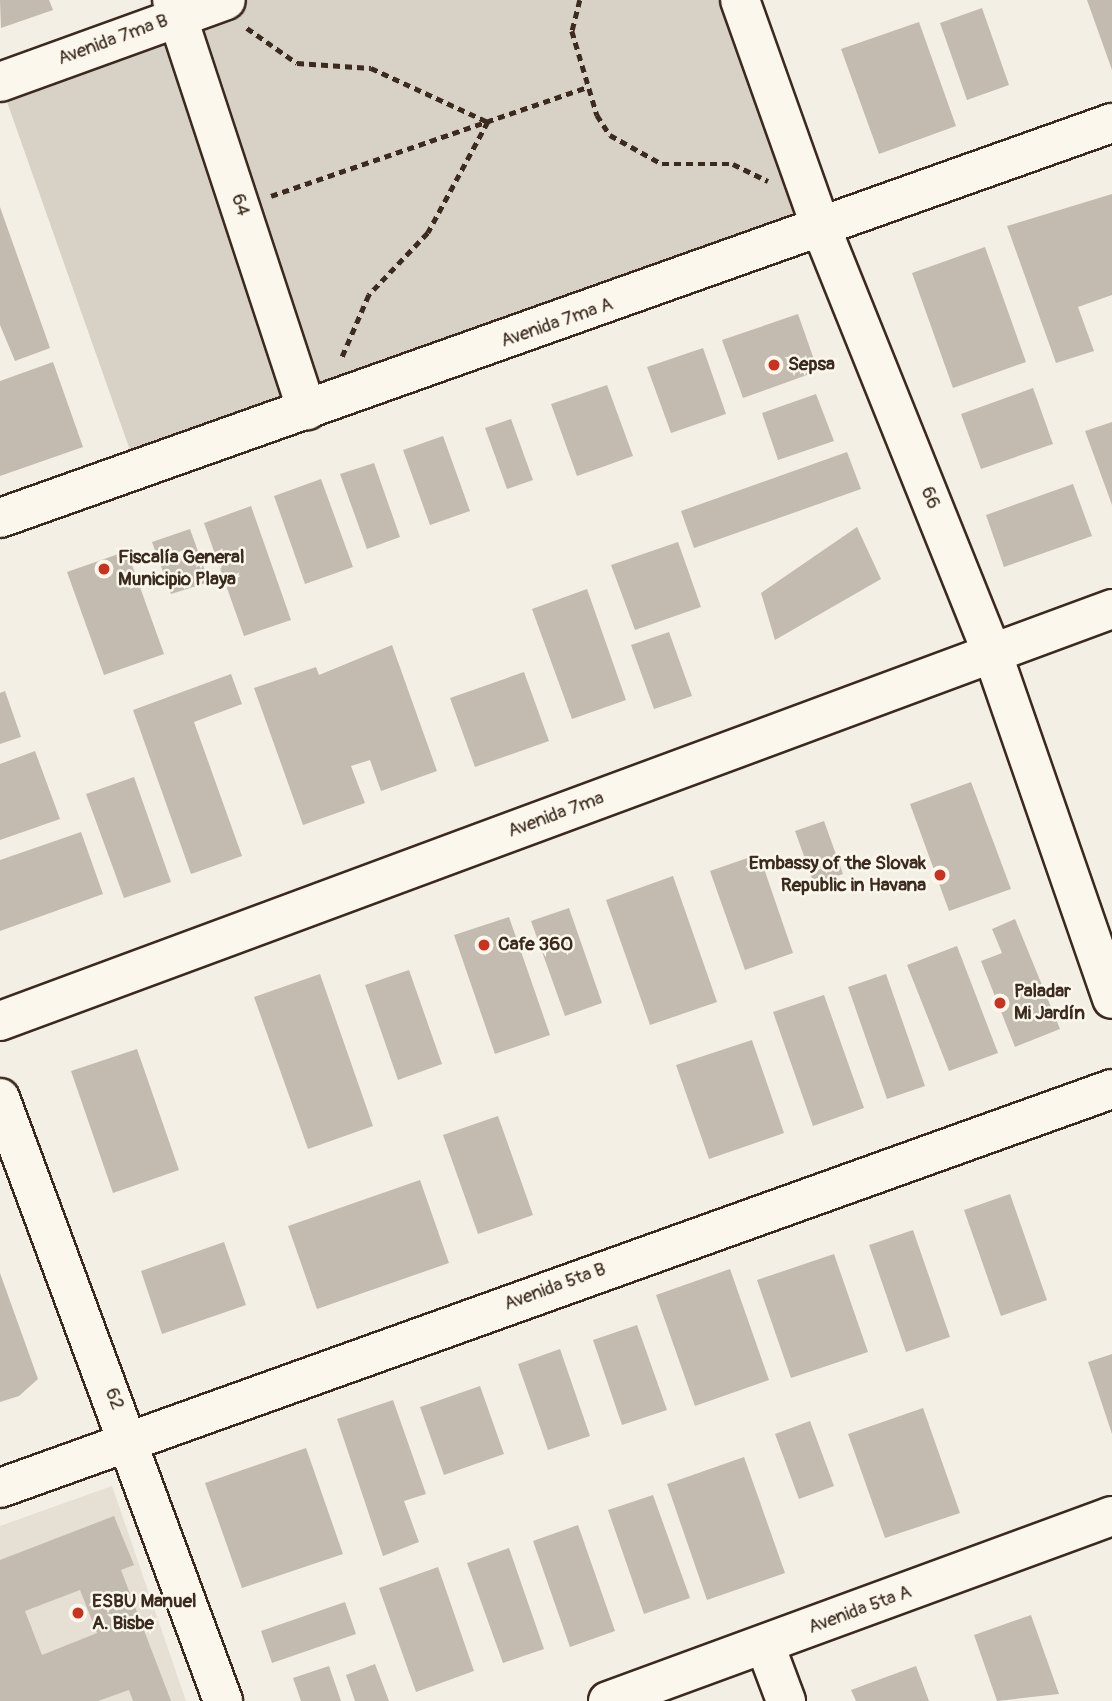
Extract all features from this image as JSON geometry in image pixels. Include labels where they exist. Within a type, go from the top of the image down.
[{"type":"street","name":"66","points":[[740,0],[822,230],[992,652],[1112,999]]},
{"type":"street","name":"Avenida 7ma B","points":[[0,82],[175,8],[234,13]]},
{"type":"street","name":"64","points":[[175,8],[307,410]]},
{"type":"street","name":"Avenida 7ma A","points":[[0,518],[822,230],[1112,123]]},
{"type":"street","name":"Avenida 7ma","points":[[0,1021],[1112,609]]},
{"type":"street","name":"Avenida 5ta B","points":[[0,1488],[129,1439],[1112,1089]]},
{"type":"street","name":"62","points":[[0,1098],[129,1439],[223,1701]]},
{"type":"street","name":"Avenida 5ta A","points":[[608,1701],[1112,1516]]},
{"type":"street","points":[[765,1645],[786,1701]]},
{"type":"path","points":[[580,0],[572,31],[588,87],[610,135],[645,159],[733,164],[776,187]]},
{"type":"path","points":[[234,13],[297,63],[371,68],[488,122]]},
{"type":"path","points":[[240,207],[588,87]]},
{"type":"path","points":[[337,365],[369,295],[428,233],[488,122]]},
{"type":"shaded area","points":[[226,0],[740,0],[822,230],[137,470],[0,82]]},
{"type":"shaded area","name":"ESBU Manuel A. Bisbe","points":[[112,1486],[186,1701],[0,1701],[0,1526]]},
{"type":"building","points":[[0,0],[49,0],[53,10],[1,28]]},
{"type":"building","points":[[1087,0],[1112,0],[1112,70]]},
{"type":"building","points":[[982,8],[1009,85],[967,100],[940,23]]},
{"type":"building","points":[[919,22],[956,126],[879,154],[841,49]]},
{"type":"building","points":[[1112,194],[1112,295],[1078,307],[1094,351],[1056,363],[1007,226]]},
{"type":"building","points":[[0,207],[50,348],[15,361],[0,325]]},
{"type":"building","points":[[985,247],[1026,362],[953,388],[912,273]]},
{"type":"building","points":[[798,314],[818,371],[743,398],[722,340]]},
{"type":"building","points":[[703,348],[726,414],[671,433],[647,367]]},
{"type":"building","points":[[53,362],[83,447],[0,476],[0,381]]},
{"type":"building","points":[[607,385],[633,456],[577,476],[551,404]]},
{"type":"building","points":[[1033,388],[1053,444],[981,469],[961,414]]},
{"type":"building","points":[[816,394],[834,441],[778,460],[762,413]]},
{"type":"building","points":[[511,419],[533,480],[507,489],[485,428]]},
{"type":"building","points":[[1112,422],[1112,505],[1085,431]]},
{"type":"building","points":[[443,436],[470,511],[430,525],[403,450]]},
{"type":"building","points":[[847,452],[861,489],[694,548],[681,511]]},
{"type":"building","points":[[374,463],[400,537],[367,549],[340,474]]},
{"type":"building","points":[[321,479],[353,567],[305,584],[274,496]]},
{"type":"building","points":[[1073,484],[1092,536],[1004,567],[986,515]]},
{"type":"building","points":[[251,506],[291,620],[244,636],[204,523]]},
{"type":"building","points":[[857,527],[881,579],[775,640],[761,593]]},
{"type":"building","points":[[190,529],[209,582],[171,594],[152,542]]},
{"type":"building","points":[[678,542],[701,607],[635,630],[611,565]]},
{"type":"building","points":[[127,551],[164,654],[104,675],[67,572]]},
{"type":"building","points":[[587,589],[626,700],[572,719],[532,609]]},
{"type":"building","points":[[669,632],[692,696],[654,709],[631,645]]},
{"type":"building","points":[[392,645],[437,771],[381,791],[370,760],[351,766],[365,803],[303,825],[254,688],[316,667],[319,675]]},
{"type":"building","points":[[524,672],[549,741],[475,767],[450,698]]},
{"type":"building","points":[[231,674],[242,704],[194,722],[242,856],[191,874],[133,710]]},
{"type":"building","points":[[5,691],[21,737],[0,744],[0,693]]},
{"type":"building","points":[[35,751],[60,819],[0,840],[0,764]]},
{"type":"building","points":[[134,777],[171,882],[124,898],[86,794]]},
{"type":"building","points":[[971,782],[1011,889],[949,911],[910,804]]},
{"type":"building","points":[[824,821],[843,874],[814,884],[795,831]]},
{"type":"building","points":[[81,832],[103,894],[0,931],[0,860]]},
{"type":"building","points":[[759,854],[793,953],[745,970],[710,871]]},
{"type":"building","points":[[673,876],[717,1002],[650,1025],[606,900]]},
{"type":"building","points":[[569,908],[602,1003],[565,1016],[531,921]]},
{"type":"building","points":[[509,917],[550,1035],[495,1054],[454,935]]},
{"type":"building","points":[[1015,919],[1060,1029],[1015,1047],[981,961],[1002,953],[992,929]]},
{"type":"building","points":[[957,946],[998,1053],[949,1071],[907,965]]},
{"type":"building","points":[[409,970],[442,1064],[398,1080],[365,985]]},
{"type":"building","points":[[320,974],[373,1126],[308,1149],[254,997]]},
{"type":"building","points":[[886,974],[925,1086],[887,1099],[848,987]]},
{"type":"building","points":[[824,995],[864,1108],[813,1126],[773,1012]]},
{"type":"building","points":[[752,1040],[784,1133],[709,1159],[676,1065]]},
{"type":"building","points":[[137,1049],[179,1170],[113,1193],[71,1071]]},
{"type":"building","points":[[498,1116],[533,1215],[478,1234],[443,1135]]},
{"type":"building","points":[[420,1180],[449,1263],[317,1309],[288,1226]]},
{"type":"building","points":[[1010,1194],[1047,1300],[1001,1316],[964,1210]]},
{"type":"building","points":[[913,1230],[950,1337],[906,1352],[869,1245]]},
{"type":"building","points":[[224,1242],[246,1305],[162,1334],[141,1271]]},
{"type":"building","points":[[834,1254],[868,1352],[791,1378],[757,1280]]},
{"type":"building","points":[[730,1269],[769,1380],[695,1406],[656,1295]]},
{"type":"building","points":[[0,1273],[38,1379],[19,1396],[0,1402]]},
{"type":"building","points":[[637,1325],[667,1410],[622,1425],[593,1340]]},
{"type":"building","points":[[560,1349],[590,1436],[548,1450],[518,1364]]},
{"type":"building","points":[[1112,1354],[1112,1434],[1088,1362]]},
{"type":"building","points":[[480,1386],[504,1454],[444,1475],[420,1407]]},
{"type":"building","points":[[393,1400],[426,1494],[404,1501],[419,1542],[383,1556],[337,1419]]},
{"type":"building","points":[[923,1408],[960,1513],[885,1538],[848,1434]]},
{"type":"building","points":[[810,1421],[834,1486],[799,1499],[775,1434]]},
{"type":"building","points":[[306,1448],[343,1554],[242,1588],[205,1483]]},
{"type":"building","points":[[744,1457],[785,1573],[707,1600],[667,1484]]},
{"type":"building","points":[[653,1495],[690,1598],[644,1614],[608,1510]]},
{"type":"building","name":"ESBU Manuel A. Bisbe","points":[[114,1516],[134,1565],[121,1570],[171,1701],[133,1701],[129,1690],[98,1701],[0,1701],[0,1560]],"holes":[[[80,1590],[97,1633],[42,1655],[25,1611]]]},
{"type":"building","points":[[578,1525],[615,1631],[570,1647],[533,1541]]},
{"type":"building","points":[[509,1548],[544,1649],[503,1663],[467,1563]]},
{"type":"building","points":[[438,1567],[474,1671],[416,1692],[379,1588]]},
{"type":"building","points":[[345,1602],[356,1634],[272,1663],[261,1631]]},
{"type":"building","points":[[1031,1615],[1059,1694],[997,1701],[974,1635]]},
{"type":"building","points":[[375,1664],[389,1701],[355,1701],[346,1675]]},
{"type":"building","points":[[329,1666],[341,1701],[301,1701],[293,1678]]},
{"type":"building","points":[[916,1666],[929,1701],[856,1701],[851,1690]]},
{"type":"place","name":"Sepsa","points":[[774,365]]},
{"type":"place","name":"Fiscalía General Municipio Playa","points":[[104,569]]},
{"type":"place","name":"Embassy of the Slovak Republic in Havana","points":[[940,875]]},
{"type":"place","name":"Cafe 360","points":[[484,945]]},
{"type":"place","name":"Paladar Mi Jardín","points":[[1000,1003]]},
{"type":"place","name":"ESBU Manuel A. Bisbe","points":[[78,1613]]}]
